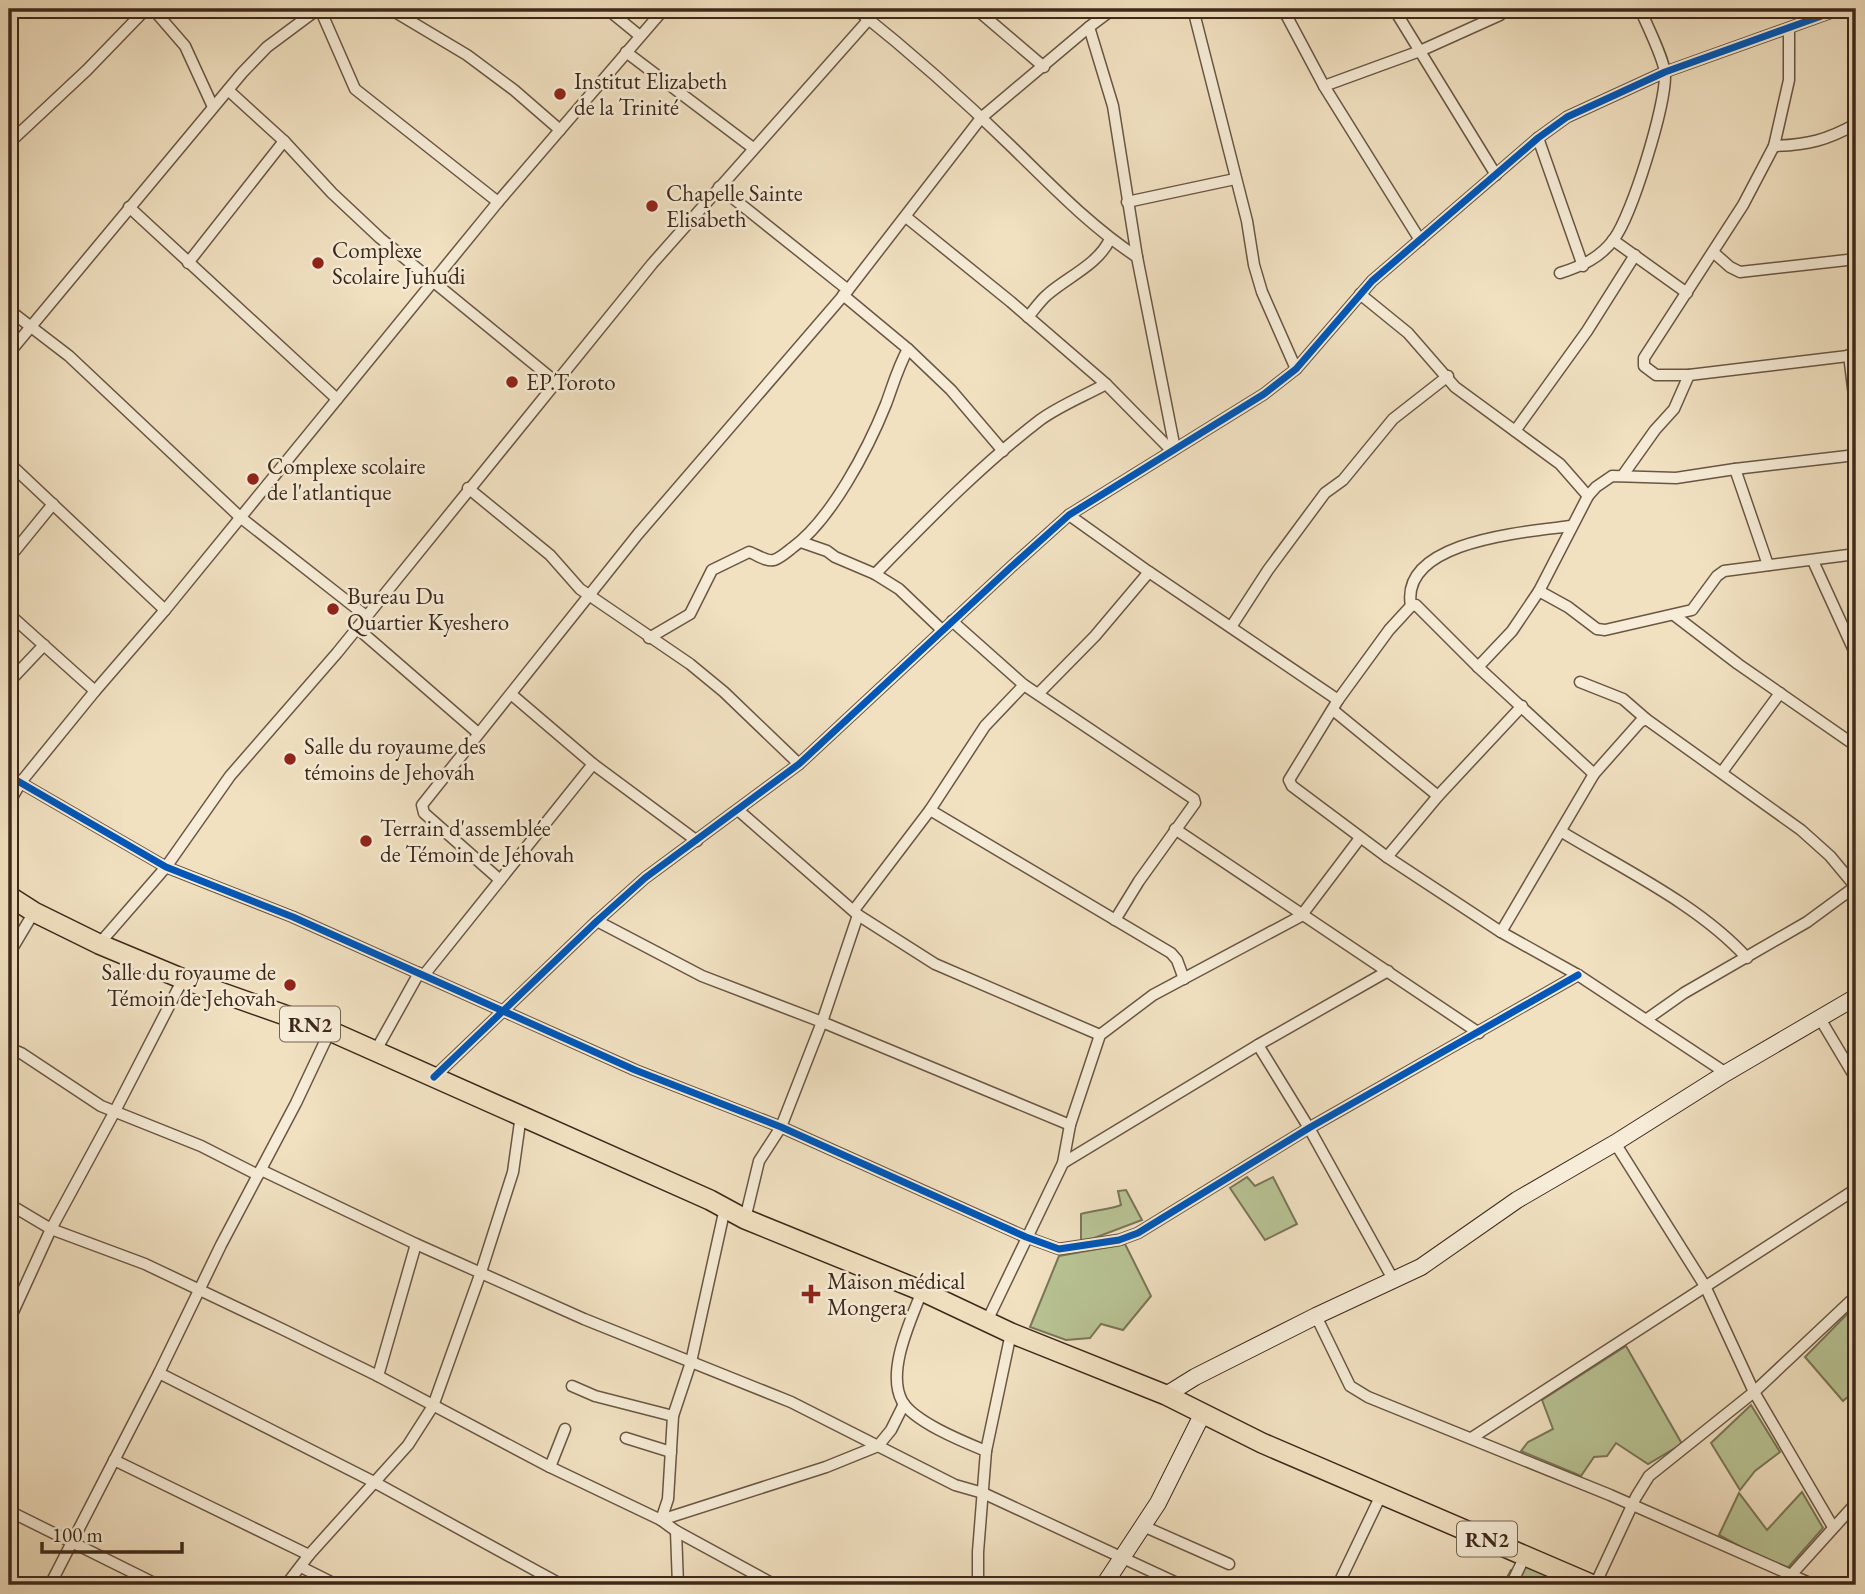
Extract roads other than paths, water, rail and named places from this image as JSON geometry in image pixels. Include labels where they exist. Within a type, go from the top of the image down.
[{"type":"highway","name":"RN2","points":[[9,896],[34,912],[99,944],[183,979],[330,1031],[522,1115],[745,1219],[922,1292],[1011,1334],[1166,1395],[1262,1443],[1594,1585]]},
{"type":"street","points":[[128,9],[138,18]]},
{"type":"street","points":[[9,143],[146,9]]},
{"type":"street","points":[[153,9],[185,46],[213,107]]},
{"type":"street","points":[[9,353],[228,90],[267,47],[319,9],[355,89],[498,202]]},
{"type":"street","points":[[390,9],[467,55],[514,90],[560,130]]},
{"type":"street","points":[[607,9],[640,36]]},
{"type":"street","points":[[9,803],[21,782],[95,691],[498,202],[664,9]]},
{"type":"street","points":[[856,9],[981,118],[1051,187],[1110,239],[1137,257]]},
{"type":"street","points":[[99,944],[166,867],[230,776],[366,616],[652,264],[878,9]]},
{"type":"street","points":[[976,9],[1044,67]]},
{"type":"street","points":[[500,880],[421,810],[422,805],[638,534],[845,292],[981,118],[1114,9]]},
{"type":"street","points":[[1193,9],[1247,221],[1254,265],[1262,292],[1296,369]]},
{"type":"street","points":[[1283,9],[1324,86],[1420,240]]},
{"type":"street","points":[[1394,9],[1496,175]]},
{"type":"street","points":[[1324,86],[1420,51],[1500,15],[1503,9]]},
{"type":"street","points":[[1560,273],[1583,266],[1613,240],[1630,206],[1647,154],[1662,96],[1665,72],[1640,9]]},
{"type":"street","points":[[434,1077],[645,878],[799,764],[1069,516],[1264,394],[1296,369],[1360,293],[1538,138],[1567,117],[1665,72],[1789,28],[1814,14],[1841,9]]},
{"type":"street","points":[[1089,27],[1113,106],[1137,257],[1174,450]]},
{"type":"street","points":[[1789,28],[1789,80],[1774,146],[1743,205],[1643,362],[1645,369],[1656,374],[1689,375],[1852,355],[1856,412]]},
{"type":"street","points":[[626,52],[753,148]]},
{"type":"street","points":[[228,90],[284,141],[332,194],[380,238],[556,382]]},
{"type":"street","points":[[1774,146],[1803,145],[1819,141],[1856,124]]},
{"type":"street","points":[[1538,138],[1583,266]]},
{"type":"street","points":[[188,264],[284,141]]},
{"type":"street","points":[[1128,202],[1235,179]]},
{"type":"street","points":[[719,187],[845,292],[908,349],[951,390],[1003,451]]},
{"type":"street","points":[[129,207],[337,399]]},
{"type":"street","points":[[906,217],[1106,384],[1174,450]]},
{"type":"street","points":[[1028,317],[1046,296],[1084,269],[1106,248],[1110,239]]},
{"type":"street","points":[[1613,240],[1687,293]]},
{"type":"street","points":[[1713,252],[1740,272],[1856,260]]},
{"type":"street","points":[[1515,431],[1587,331],[1635,256]]},
{"type":"street","points":[[1360,293],[1408,332],[1455,387],[1560,464],[1588,496]]},
{"type":"street","points":[[9,310],[69,356],[240,517],[366,616]]},
{"type":"street","points":[[649,638],[690,614],[712,570],[749,552],[774,560],[801,542],[831,509],[885,407],[899,365],[908,349]]},
{"type":"street","points":[[1623,475],[1655,430],[1674,409],[1689,375]]},
{"type":"street","points":[[1231,627],[1268,570],[1325,494],[1343,480],[1393,419],[1448,376]]},
{"type":"street","points":[[875,574],[930,517],[1003,451],[1044,418],[1106,384]]},
{"type":"street","points":[[1478,667],[1512,631],[1539,591],[1588,496],[1605,480],[1623,475],[1676,478],[1735,468],[1856,455]]},
{"type":"street","points":[[9,463],[164,610]]},
{"type":"street","points":[[1735,468],[1768,565]]},
{"type":"street","points":[[468,488],[550,555],[580,589],[690,664],[724,691],[799,764]]},
{"type":"street","points":[[9,558],[53,504]]},
{"type":"street","points":[[1069,516],[1231,627],[1336,705],[1438,796]]},
{"type":"street","points":[[1411,606],[1409,595],[1414,579],[1439,554],[1500,536],[1571,526]]},
{"type":"street","points":[[801,542],[875,574],[905,593],[942,630]]},
{"type":"street","points":[[1539,591],[1568,607],[1597,629],[1605,630],[1695,608],[1720,573],[1856,554]]},
{"type":"street","points":[[1813,561],[1856,655]]},
{"type":"street","points":[[1038,694],[1094,636],[1149,572]]},
{"type":"street","points":[[1594,774],[1478,667],[1418,605],[1411,606],[1389,631],[1336,705],[1289,780],[1292,786],[1387,858],[1501,932],[1578,975],[1726,1073]]},
{"type":"street","points":[[9,614],[95,691]]},
{"type":"street","points":[[1674,615],[1738,664],[1856,746]]},
{"type":"street","points":[[952,621],[1024,685],[1195,799],[1195,803],[1139,881],[1115,920]]},
{"type":"street","points":[[356,628],[478,733]]},
{"type":"street","points":[[9,681],[44,645]]},
{"type":"street","points":[[1580,682],[1623,699],[1646,719],[1722,772],[1816,842],[1856,886],[1807,922],[1684,993],[1647,1020]]},
{"type":"street","points":[[745,1219],[761,1155],[781,1127],[822,1022],[856,913],[930,810],[985,726],[1024,685]]},
{"type":"street","points":[[1722,772],[1780,693]]},
{"type":"street","points":[[511,694],[593,764],[696,841]]},
{"type":"street","points":[[1387,858],[1438,796],[1522,706]]},
{"type":"street","points":[[1501,932],[1594,774],[1640,722],[1646,719]]},
{"type":"street","points":[[375,1052],[422,974],[593,764]]},
{"type":"street","points":[[9,776],[166,867],[293,917],[635,1070],[781,1127],[1026,1237],[1059,1249],[1119,1240],[1138,1233],[1310,1128],[1578,975]]},
{"type":"street","points":[[738,810],[856,913],[955,974],[1100,1035]]},
{"type":"street","points":[[930,810],[1171,953],[1177,960],[1184,979]]},
{"type":"street","points":[[1175,829],[1301,916],[1479,1032]]},
{"type":"street","points":[[1562,832],[1697,915],[1734,944],[1747,958]]},
{"type":"street","points":[[987,1321],[1063,1163],[1070,1125],[1100,1035],[1138,1005],[1301,916],[1360,838]]},
{"type":"street","points":[[9,954],[34,912]]},
{"type":"street","points":[[597,921],[702,975],[1070,1125]]},
{"type":"street","points":[[1063,1163],[1258,1045],[1388,971]]},
{"type":"street","points":[[10,1317],[51,1229],[183,979]]},
{"type":"street","points":[[1166,1395],[1195,1377],[1395,1280],[1438,1256],[1517,1200],[1856,997]]},
{"type":"street","points":[[1819,1017],[1856,1079]]},
{"type":"street","points":[[50,1585],[330,1031]]},
{"type":"street","points":[[1258,1045],[1310,1128],[1395,1280]]},
{"type":"street","points":[[9,1048],[21,1053],[98,1105],[201,1146],[584,1319],[791,1402],[955,1485],[983,1493],[1181,1585]]},
{"type":"street","points":[[286,1585],[309,1555],[408,1445],[433,1406],[513,1172],[522,1115]]},
{"type":"street","points":[[1615,1143],[1705,1286],[1754,1392],[1833,1527]]},
{"type":"street","points":[[1473,1437],[1856,1189]]},
{"type":"street","points":[[9,1204],[51,1229],[145,1264],[378,1376],[550,1467],[661,1520],[676,1531],[775,1585]]},
{"type":"street","points":[[661,1520],[668,1499],[673,1416],[691,1362],[725,1208]]},
{"type":"street","points":[[378,1376],[416,1244]]},
{"type":"street","points":[[922,1292],[899,1351],[898,1386],[904,1404],[941,1432],[986,1451]]},
{"type":"street","points":[[1594,1585],[1649,1476],[1754,1392],[1856,1297]]},
{"type":"street","points":[[1316,1316],[1350,1386],[1368,1397],[1473,1437],[1633,1505],[1785,1580],[1814,1585]]},
{"type":"street","points":[[978,1585],[986,1451],[1011,1334]]},
{"type":"street","points":[[159,1373],[374,1482],[549,1582],[562,1585]]},
{"type":"street","points":[[572,1385],[595,1396],[673,1416]]},
{"type":"street","points":[[661,1520],[826,1467],[878,1446],[891,1430],[904,1404]]},
{"type":"street","points":[[1104,1585],[1158,1503],[1202,1415]]},
{"type":"street","points":[[550,1467],[565,1429]]},
{"type":"street","points":[[626,1438],[671,1452]]},
{"type":"street","points":[[114,1460],[309,1555]]},
{"type":"street","points":[[1338,1585],[1382,1493]]},
{"type":"street","points":[[1785,1580],[1856,1503]]},
{"type":"street","points":[[9,1511],[158,1585]]},
{"type":"street","points":[[1143,1526],[1229,1564]]},
{"type":"street","points":[[676,1531],[678,1585]]},
{"type":"street","points":[[1511,1585],[1525,1556]]},
{"type":"street","points":[[301,1567],[337,1585]]},
{"type":"place","name":"Institut Elizabeth de la Trinité","points":[[560,94]]},
{"type":"place","name":"Chapelle Sainte Elisabeth","points":[[652,206]]},
{"type":"place","name":"Complexe Scolaire Juhudi","points":[[318,263]]},
{"type":"place","name":"EP.Toroto","points":[[512,382]]},
{"type":"place","name":"Complexe scolaire de l'atlantique","points":[[253,479]]},
{"type":"place","name":"Bureau Du Quartier Kyeshero","points":[[333,609]]},
{"type":"place","name":"Salle du royaume des témoins de Jehovah","points":[[290,759]]},
{"type":"place","name":"Terrain d'assemblée de Témoin de Jehovah","points":[[366,841]]},
{"type":"place","name":"Salle du royaume de Témoin de Jehovah","points":[[290,985]]},
{"type":"place","name":"Maison médical Mongera","points":[[811,1294]]}]
